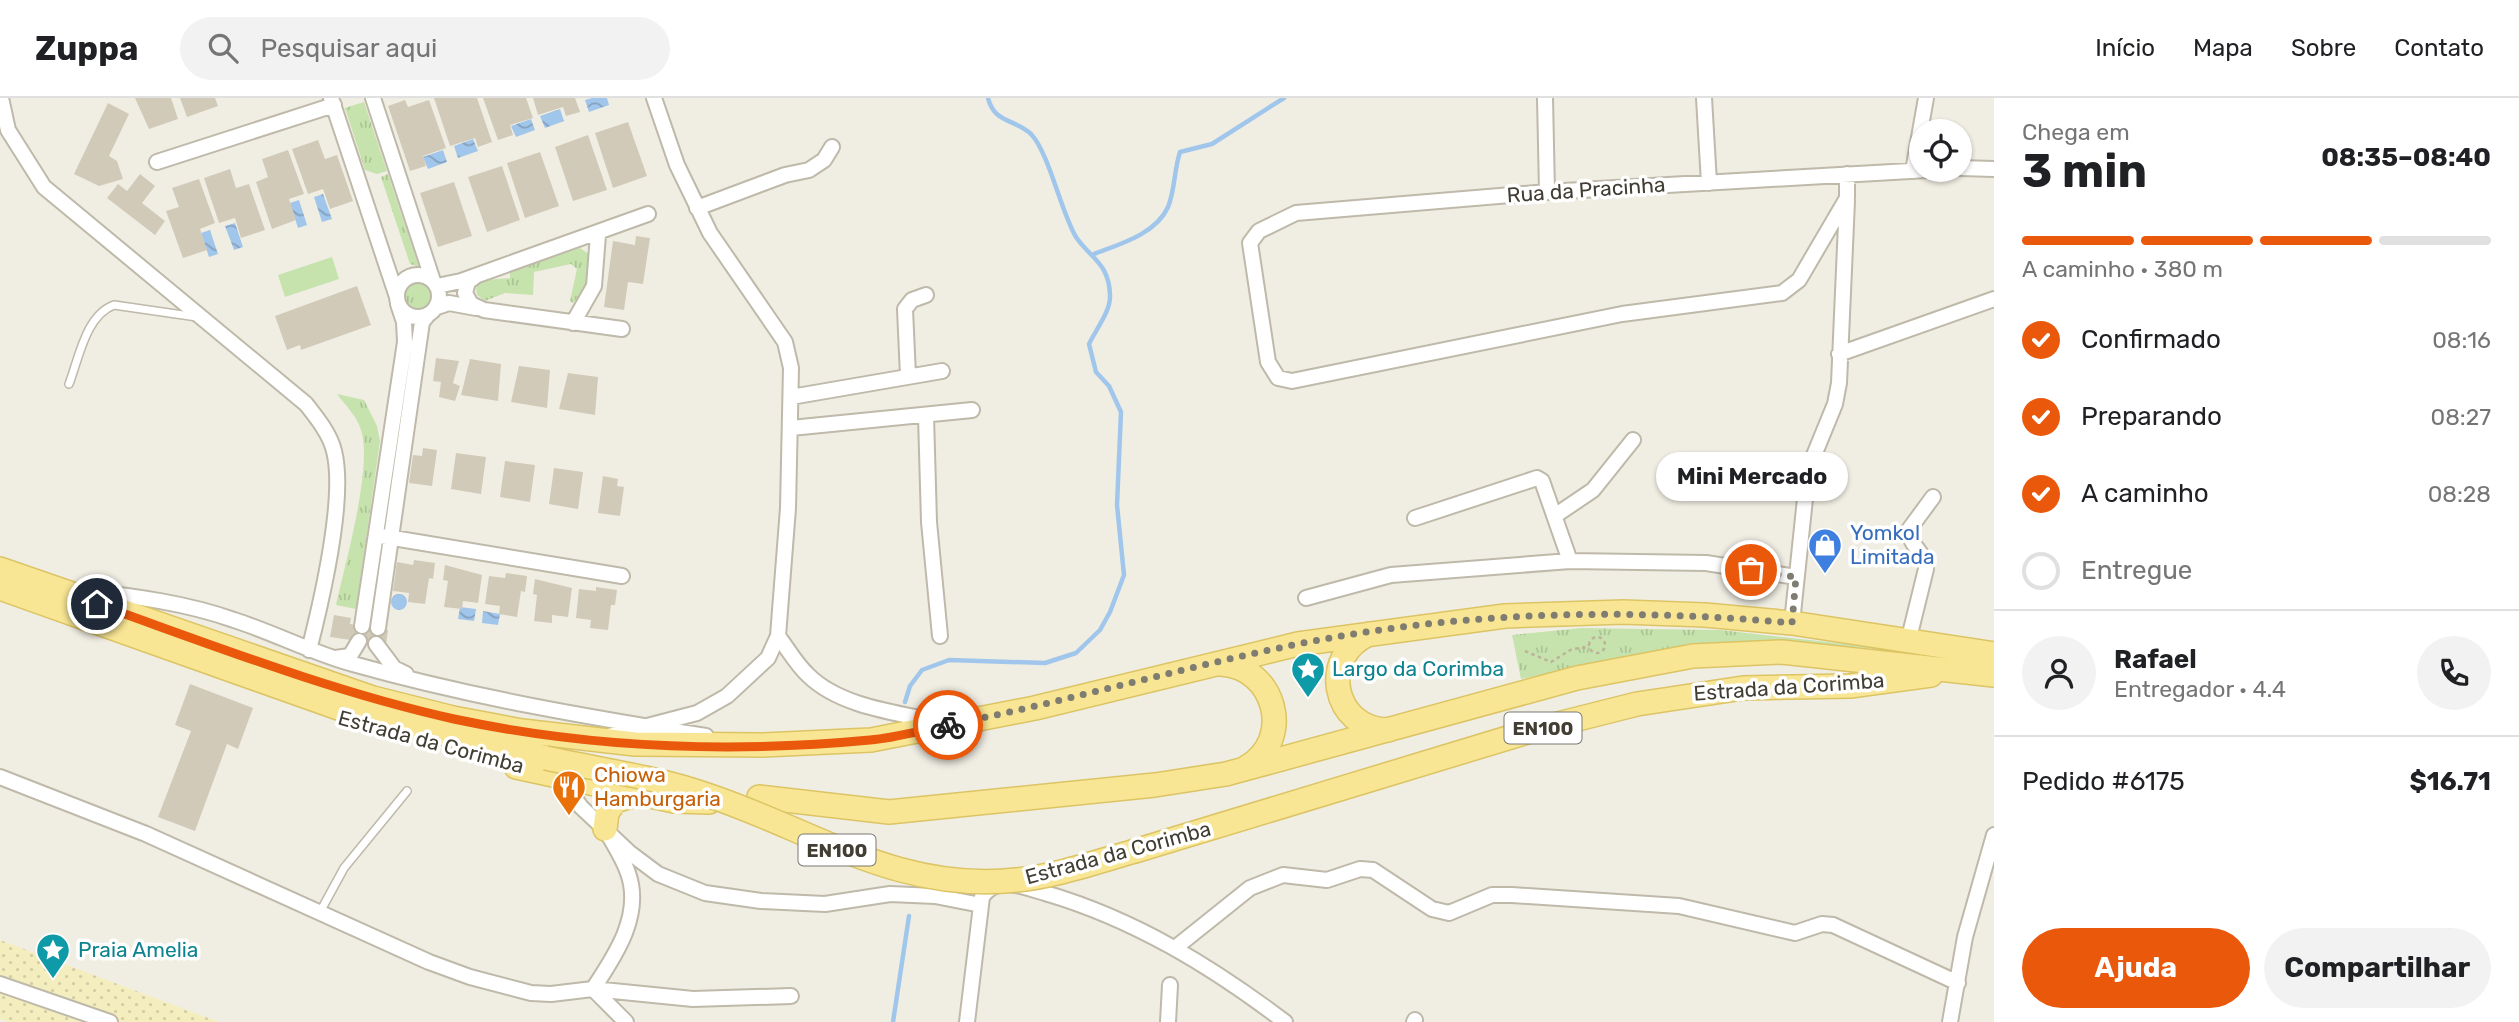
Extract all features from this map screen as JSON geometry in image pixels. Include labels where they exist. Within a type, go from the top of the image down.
[{"type":"main road","name":"Estrada da Corimba","points":[[0,569],[373,698],[465,721],[585,740],[635,744],[763,745],[871,740],[1035,708],[1298,644],[1504,616],[1611,612],[1693,615],[1792,623],[1994,654]]},
{"type":"main road","name":"Estrada da Corimba","points":[[0,588],[242,675],[404,726],[707,795],[860,859],[935,879],[1016,880],[1056,873],[1534,730],[1637,704],[1743,688],[1850,685],[1964,670]]},
{"type":"main road","points":[[1376,632],[1354,643],[1343,655],[1338,671],[1338,692],[1347,710],[1359,722],[1374,729],[1399,729]]},
{"type":"main road","name":"Estrada da Corimba","points":[[759,797],[889,812],[1156,785],[1235,772],[1577,678],[1693,656],[1782,652],[1994,675]]},
{"type":"main road","points":[[1209,665],[1227,665],[1244,670],[1259,680],[1273,702],[1275,729],[1269,745],[1251,765],[1235,772]]},
{"type":"main road","name":"Estrada da Corimba","points":[[242,675],[317,710],[397,737],[560,777],[674,801],[709,802]]},
{"type":"main road","points":[[605,829],[607,813],[615,801],[628,795],[642,794]]},
{"type":"street","points":[[1,98],[8,130],[44,187],[306,404],[322,426],[334,451],[336,487],[332,530],[309,650]]},
{"type":"street","points":[[373,98],[435,284],[432,311],[422,322],[378,628]]},
{"type":"street","points":[[585,740],[650,727],[697,713],[727,696],[768,658],[778,636],[791,428],[791,368],[785,342],[710,233],[697,208],[677,165],[654,98]]},
{"type":"street","points":[[1545,98],[1543,109],[1547,192]]},
{"type":"street","points":[[1704,98],[1709,183]]},
{"type":"street","points":[[1924,119],[1926,98]]},
{"type":"street","points":[[158,162],[332,102],[404,322],[405,342],[362,626]]},
{"type":"street","points":[[697,208],[786,175],[809,170],[824,160],[832,148]]},
{"type":"street","points":[[1972,168],[1994,169]]},
{"type":"street","name":"Rua da Pracinha","points":[[1847,198],[1799,280],[1782,293],[1622,314],[1292,381],[1278,378],[1268,362],[1250,249],[1253,237],[1267,226],[1296,213],[1547,192],[1909,171]]},
{"type":"street","points":[[1792,623],[1808,470],[1835,404],[1839,383],[1847,174]]},
{"type":"street","points":[[622,329],[449,303],[432,311],[407,314],[398,301],[401,284],[412,276],[435,284],[477,275],[648,214]]},
{"type":"street","points":[[573,323],[594,286],[598,234]]},
{"type":"street","points":[[477,275],[468,282],[466,293],[471,304],[484,310]]},
{"type":"street","points":[[908,376],[905,309],[912,300],[926,295]]},
{"type":"street","points":[[1839,354],[1994,299]]},
{"type":"street","points":[[791,397],[942,370]]},
{"type":"street","points":[[791,428],[972,410]]},
{"type":"street","points":[[926,416],[929,522],[940,636]]},
{"type":"street","points":[[1556,515],[1593,490],[1633,440]]},
{"type":"street","points":[[1415,518],[1530,477],[1542,481],[1570,561]]},
{"type":"street","points":[[1908,642],[1926,569],[1926,562],[1909,538],[1908,531],[1933,497]]},
{"type":"street","points":[[375,535],[622,576]]},
{"type":"street","points":[[1306,598],[1391,575],[1570,561],[1706,563],[1796,577]]},
{"type":"street","points":[[51,587],[158,600],[234,620],[331,658],[433,686],[580,717],[763,745]]},
{"type":"street","points":[[778,636],[808,675],[825,688],[873,707],[953,724]]},
{"type":"street","points":[[331,658],[350,656],[359,641]]},
{"type":"street","points":[[376,644],[394,668],[433,686]]},
{"type":"street","points":[[0,777],[146,834],[429,962],[470,977],[531,993],[551,994],[593,989],[693,999],[791,996]]},
{"type":"street","points":[[560,777],[580,807],[658,874],[705,893],[761,901],[825,904],[901,894],[935,896],[981,905]]},
{"type":"street","points":[[593,989],[617,952],[629,922],[633,899],[629,873],[605,829]]},
{"type":"street","points":[[1950,1022],[1965,937],[1994,835]]},
{"type":"street","points":[[1175,948],[1264,881],[1283,876],[1327,880],[1360,869],[1373,870],[1432,909],[1449,913],[1492,895],[1512,895],[1679,906],[1795,933],[1822,924],[1833,925],[1958,983]]},
{"type":"street","points":[[967,1022],[981,905],[986,891],[1007,882],[1092,907],[1175,948],[1285,1022]]},
{"type":"street","points":[[0,984],[110,1022]]},
{"type":"street","points":[[1168,1022],[1170,985]]},
{"type":"street","points":[[593,989],[626,1022]]},
{"type":"lane","points":[[69,384],[92,323],[104,309],[114,305],[199,317]]},
{"type":"lane","points":[[320,912],[344,868],[407,791]]},
{"type":"path","points":[[1525,651],[1551,662],[1572,649],[1589,647],[1597,653],[1605,644],[1596,636],[1591,639],[1589,647]]},
{"type":"green space","points":[[364,102],[387,171],[377,174],[365,170],[345,108]]},
{"type":"green space","points":[[388,174],[419,267],[410,264],[381,177]]},
{"type":"green space","points":[[580,248],[589,254],[587,286],[573,303],[570,301],[577,269],[571,264],[534,272],[533,295],[505,293],[485,301],[477,295],[476,288],[482,280],[510,278],[510,272]]},
{"type":"green space","points":[[332,257],[339,279],[285,297],[278,275]]},
{"type":"green space","points":[[418,283],[428,287],[432,297],[428,307],[418,311],[408,307],[404,297],[408,287]]},
{"type":"green space","points":[[337,394],[364,400],[377,426],[380,441],[356,609],[336,605],[361,491],[364,446],[357,420]]},
{"type":"green space","name":"Largo da Corimba","points":[[1581,628],[1720,630],[1926,653],[1792,642],[1656,653],[1521,679],[1512,635]]},
{"type":"sand","name":"Praia Amelia","points":[[0,940],[219,1022],[9,1022],[0,1019]]},
{"type":"water","points":[[607,98],[609,105],[589,112],[585,100]]},
{"type":"water","points":[[560,109],[564,121],[545,128],[540,116]]},
{"type":"water","points":[[531,119],[535,130],[516,137],[511,126]]},
{"type":"water","points":[[473,139],[478,151],[458,158],[454,146]]},
{"type":"water","points":[[443,150],[447,162],[428,169],[423,157]]},
{"type":"water","points":[[323,194],[332,219],[322,222],[314,197]]},
{"type":"water","points":[[299,200],[307,225],[298,228],[290,203]]},
{"type":"water","points":[[235,223],[243,247],[234,250],[225,226]]},
{"type":"water","points":[[210,230],[218,254],[209,257],[201,233]]},
{"type":"water","points":[[399,594],[405,596],[405,608],[399,610],[393,608],[391,602],[393,596]]},
{"type":"water","points":[[460,607],[476,609],[474,621],[458,619]]},
{"type":"water","points":[[483,611],[500,614],[498,625],[482,623]]},
{"type":"building","points":[[135,98],[171,98],[178,119],[149,129]]},
{"type":"building","points":[[180,98],[215,98],[218,106],[187,117]]},
{"type":"building","points":[[434,98],[477,98],[492,142],[478,147],[475,138],[450,146]]},
{"type":"building","points":[[483,98],[526,98],[533,118],[510,125],[513,135],[498,140]]},
{"type":"building","points":[[533,98],[575,98],[580,112],[566,116],[563,107],[538,115]]},
{"type":"building","points":[[405,100],[408,107],[429,100],[446,148],[423,156],[426,166],[410,171],[388,106]]},
{"type":"building","points":[[108,103],[129,114],[109,156],[117,161],[123,179],[99,186],[74,174]]},
{"type":"building","points":[[628,122],[647,176],[613,188],[595,133]]},
{"type":"building","points":[[588,135],[607,190],[573,201],[555,147]]},
{"type":"building","points":[[318,140],[325,159],[337,155],[353,201],[330,209],[323,189],[308,194],[292,149]]},
{"type":"building","points":[[288,150],[304,194],[289,199],[296,220],[272,229],[256,182],[268,177],[262,159]]},
{"type":"building","points":[[540,152],[559,206],[525,218],[507,163]]},
{"type":"building","points":[[502,166],[520,220],[487,232],[468,177]]},
{"type":"building","points":[[230,169],[236,188],[249,184],[265,230],[241,238],[235,218],[219,223],[204,178]]},
{"type":"building","points":[[140,174],[155,186],[142,203],[165,221],[155,235],[107,198],[118,184],[127,191]]},
{"type":"building","points":[[199,179],[215,223],[200,229],[207,250],[183,258],[166,211],[179,207],[172,188]]},
{"type":"building","points":[[454,182],[472,236],[438,247],[420,193]]},
{"type":"building","points":[[636,236],[650,238],[643,284],[628,282],[624,310],[604,307],[613,241],[635,245]]},
{"type":"building","points":[[357,286],[371,325],[301,350],[300,345],[287,350],[275,316]]},
{"type":"building","points":[[436,358],[459,361],[453,383],[460,386],[455,401],[439,397],[441,382],[433,381]]},
{"type":"building","points":[[470,359],[501,364],[498,401],[461,395]]},
{"type":"building","points":[[519,366],[550,370],[547,408],[511,402]]},
{"type":"building","points":[[568,373],[598,377],[595,415],[559,409]]},
{"type":"building","points":[[423,448],[437,450],[432,486],[409,483],[413,455],[422,456]]},
{"type":"building","points":[[456,453],[486,457],[481,494],[451,489]]},
{"type":"building","points":[[505,461],[535,465],[530,502],[500,497]]},
{"type":"building","points":[[554,468],[583,472],[578,509],[549,504]]},
{"type":"building","points":[[603,476],[618,479],[617,486],[624,487],[620,516],[598,513]]},
{"type":"building","points":[[414,560],[435,563],[433,579],[429,578],[425,604],[408,602],[409,593],[393,591],[397,562],[413,565]]},
{"type":"building","points":[[445,565],[482,575],[478,603],[463,601],[462,609],[444,607],[448,581],[443,580]]},
{"type":"building","points":[[506,573],[527,576],[525,592],[521,591],[517,617],[499,614],[500,606],[485,604],[489,576],[505,578]]},
{"type":"building","points":[[535,579],[572,588],[568,617],[552,615],[552,623],[534,621],[537,595],[533,594]]},
{"type":"building","points":[[596,587],[617,590],[615,605],[611,605],[608,630],[590,628],[591,620],[576,618],[579,589],[596,591]]},
{"type":"building","points":[[334,615],[351,618],[350,624],[388,630],[386,645],[330,637]]},
{"type":"building","points":[[190,684],[253,708],[238,749],[227,744],[195,831],[158,817],[191,731],[175,725]]},
{"type":"waterway","points":[[905,702],[910,686],[922,670],[949,660],[1045,663],[1076,653],[1100,630],[1124,575],[1117,505],[1121,412],[1109,386],[1096,372],[1089,344],[1108,307],[1109,284],[1098,262],[1081,244],[1070,226],[1037,143],[1025,129],[995,112],[988,98]]},
{"type":"waterway","points":[[1094,254],[1136,237],[1162,216],[1170,200],[1180,152],[1212,144],[1284,98]]},
{"type":"waterway","points":[[893,1022],[909,916]]},
{"type":"way so far","points":[[948,725],[1035,708],[1298,644],[1440,623],[1504,616],[1623,612],[1705,615],[1792,623],[1796,577],[1751,570]]},
{"type":"place","name":"Mini Mercado","points":[[1751,570]]},
{"type":"place","name":"Yomkol Limitada","points":[[1825,575]]},
{"type":"place","name":"Largo da Corimba","points":[[1308,699]]},
{"type":"place","name":"Chiowa Hamburgaria","points":[[569,817]]},
{"type":"place","name":"Praia Amelia","points":[[53,980]]},
{"type":"route","points":[[97,604],[373,698],[453,718],[585,740],[635,744],[763,745],[871,740],[948,725]]}]
